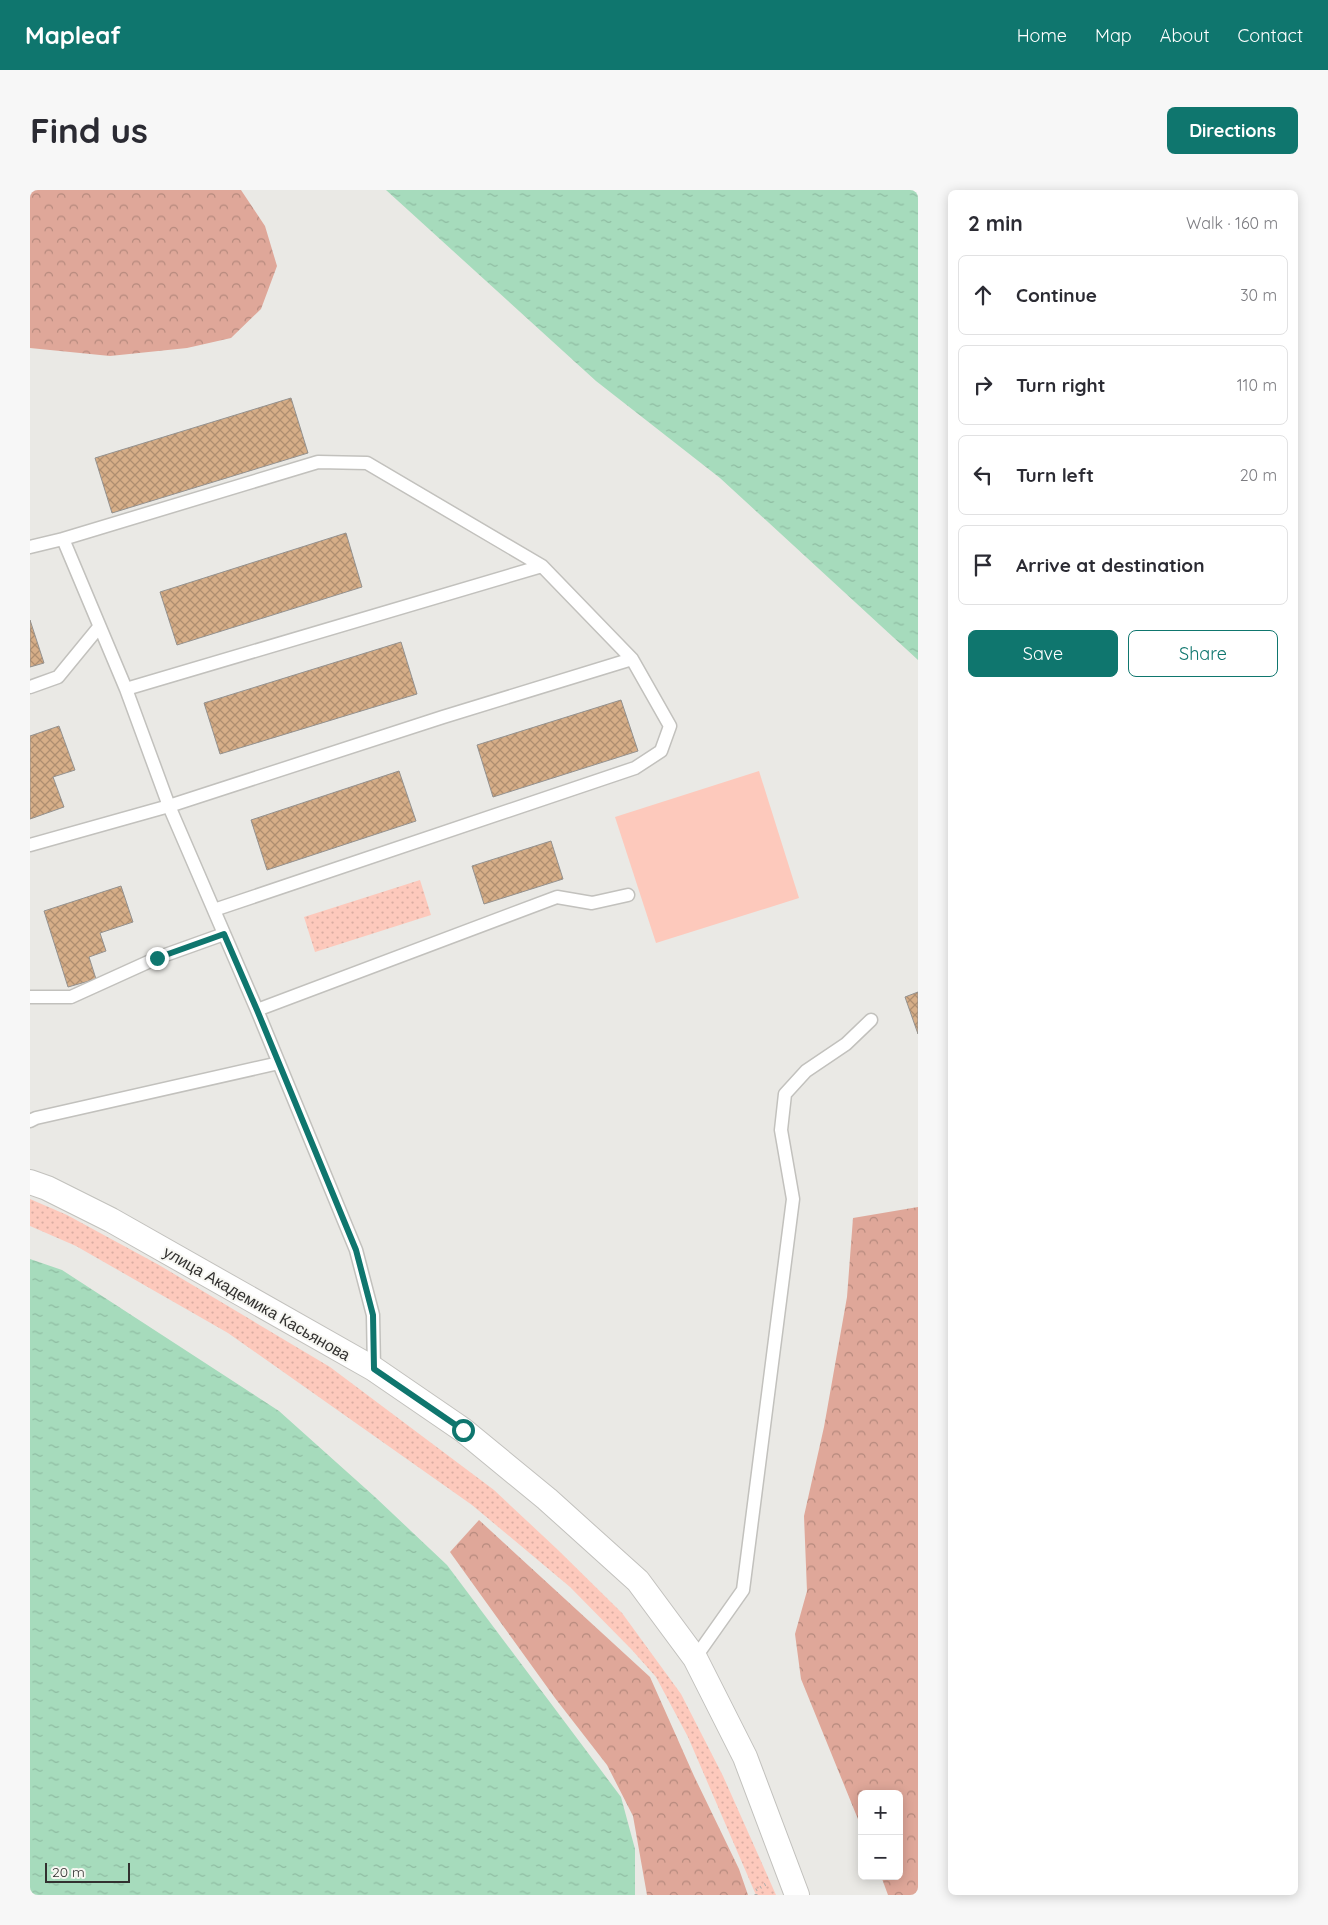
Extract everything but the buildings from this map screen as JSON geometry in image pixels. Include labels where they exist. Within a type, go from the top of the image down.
[{"type":"street","name":"улица Академика Касьянова","points":[[30,1182],[47,1188],[112,1220],[374,1369],[463,1430],[554,1505],[638,1581],[695,1658],[745,1757],[797,1895]]},
{"type":"lane","points":[[30,547],[63,539],[318,462],[367,463],[542,566],[632,659],[670,726],[662,751],[635,768],[214,910]]},
{"type":"lane","points":[[63,539],[126,689],[169,806],[257,1010],[356,1250],[373,1315],[374,1369]]},
{"type":"lane","points":[[126,689],[542,566]]},
{"type":"lane","points":[[30,687],[58,677],[99,627]]},
{"type":"lane","points":[[30,846],[169,806],[442,717],[632,659]]},
{"type":"lane","points":[[257,1010],[557,897],[592,903],[628,895]]},
{"type":"lane","points":[[30,997],[71,997],[157,958],[224,934]]},
{"type":"lane","points":[[695,1658],[743,1590],[793,1199],[780,1130],[785,1094],[806,1071],[846,1044],[871,1020]]},
{"type":"lane","points":[[30,1122],[36,1118],[279,1064]]},
{"type":"shaded area","points":[[759,771],[799,898],[656,943],[615,817]]},
{"type":"shaded area","points":[[420,880],[431,915],[315,952],[304,917]]},
{"type":"shaded area","points":[[30,1199],[67,1215],[159,1265],[330,1367],[494,1490],[622,1613],[681,1694],[723,1776],[776,1895],[756,1895],[688,1737],[656,1677],[570,1587],[472,1505],[228,1333],[76,1246],[30,1226]]},
{"type":"green space","points":[[30,190],[241,190],[265,226],[277,266],[261,309],[231,338],[187,348],[110,356],[30,348]]},
{"type":"green space","points":[[918,1207],[918,1895],[888,1895],[882,1880],[903,1880],[903,1790],[858,1790],[858,1819],[801,1679],[795,1634],[807,1591],[804,1516],[824,1427],[847,1297],[853,1218]]},
{"type":"green space","points":[[479,1520],[650,1677],[694,1776],[739,1869],[748,1895],[647,1895],[633,1816],[607,1765],[555,1698],[450,1552]]},
{"type":"water","points":[[386,190],[918,190],[918,660],[720,478],[596,381]]},
{"type":"water","points":[[30,1259],[62,1270],[279,1411],[447,1565],[621,1797],[635,1849],[635,1895],[30,1895]]},
{"type":"route","points":[[157,958],[224,934],[356,1250],[373,1315],[374,1369],[463,1430]]}]
